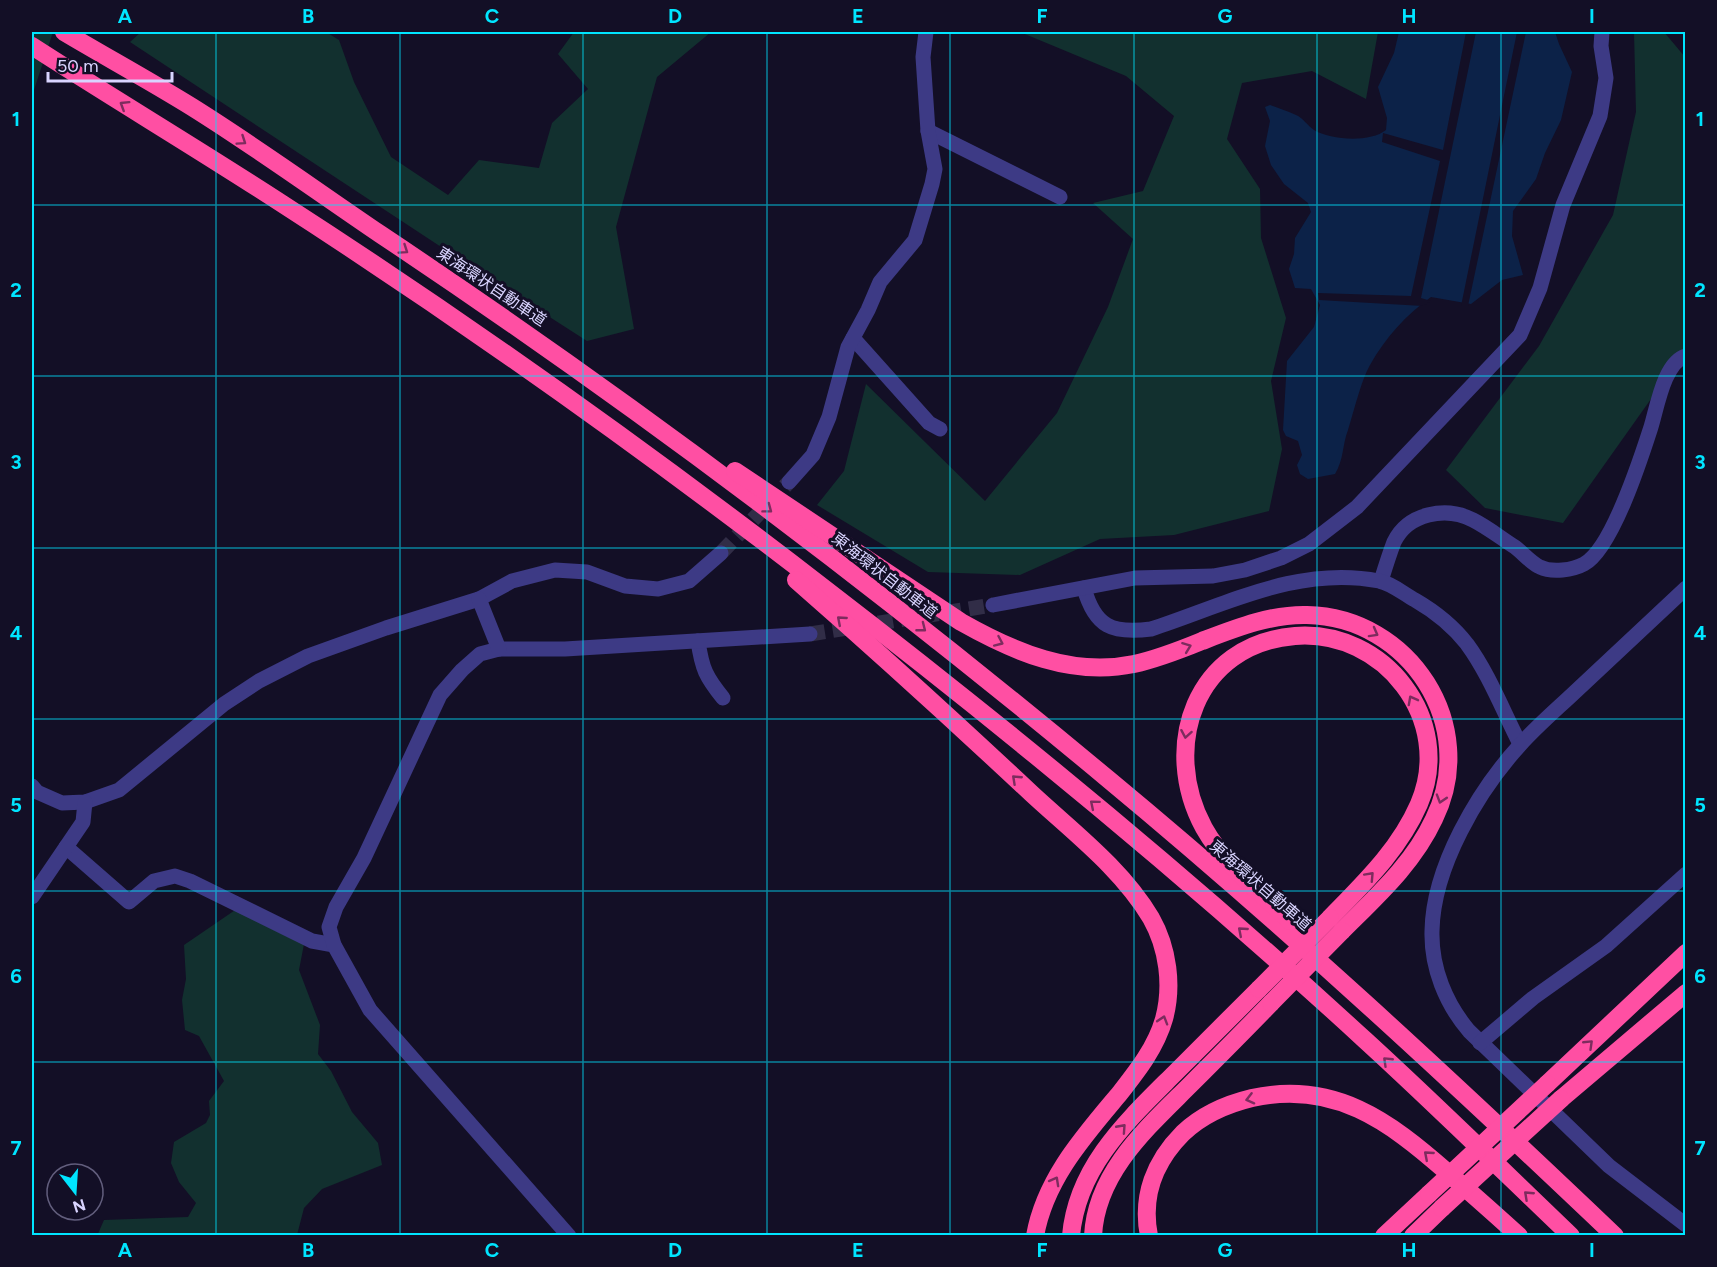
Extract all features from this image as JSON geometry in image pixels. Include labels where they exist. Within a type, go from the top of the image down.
[{"type":"highway","name":"東海環状自動車道","points":[[64,32],[194,108],[580,370],[886,601],[1110,780],[1302,947],[1615,1236]]},
{"type":"highway","points":[[32,46],[281,203],[561,394],[822,586],[1093,804],[1366,1041],[1571,1236]]},
{"type":"highway","points":[[580,370],[961,622],[992,640],[1020,652],[1053,662],[1087,667],[1132,664],[1157,658],[1263,620],[1307,615],[1348,621],[1367,628],[1385,639],[1414,666],[1435,698],[1447,739],[1447,780],[1435,818],[1412,857],[1259,988],[1135,1114],[1100,1155],[1078,1198],[1072,1220],[1071,1236]]},
{"type":"highway","points":[[561,394],[596,425],[793,577],[919,688],[1095,852],[1122,880],[1152,920],[1167,960],[1168,1001],[1164,1020],[1153,1046],[1137,1071],[1090,1129],[1054,1180],[1035,1236]]},
{"type":"highway","points":[[1093,1236],[1098,1204],[1106,1186],[1130,1148],[1271,1003],[1336,924],[1383,862],[1420,802],[1426,781],[1426,738],[1413,700],[1389,668],[1373,655],[1356,646],[1316,636],[1274,639],[1257,645],[1226,664],[1199,696],[1190,717],[1185,741],[1185,765],[1195,810],[1205,830],[1250,883],[1496,1114],[1537,1162]]},
{"type":"highway","points":[[1386,1233],[1686,953]]},
{"type":"highway","points":[[1413,1236],[1561,1099],[1686,993]]},
{"type":"highway","points":[[1149,1236],[1146,1215],[1149,1187],[1161,1159],[1173,1143],[1206,1115],[1225,1106],[1265,1095],[1287,1093],[1332,1099],[1354,1106],[1376,1117],[1416,1145],[1519,1236]]},
{"type":"street","points":[[789,482],[813,454],[829,417],[848,347],[880,282],[915,240],[932,184],[934,169],[928,131],[923,57],[927,32]]},
{"type":"street","points":[[993,605],[1135,578],[1213,576],[1234,572],[1281,558],[1309,544],[1357,507],[1520,335],[1540,288],[1563,204],[1600,116],[1605,78],[1601,46],[1602,32]]},
{"type":"street","points":[[928,131],[1060,197]]},
{"type":"street","points":[[853,338],[929,423],[940,429]]},
{"type":"street","points":[[1381,581],[1395,541],[1414,520],[1434,513],[1472,519],[1523,552],[1540,567],[1566,569],[1586,563],[1601,548],[1608,536],[1646,439],[1668,374],[1680,358],[1686,356]]},
{"type":"street","points":[[32,786],[37,792],[62,803],[85,802],[118,790],[224,704],[259,681],[308,656],[479,598],[512,582],[555,570],[587,572],[625,586],[658,589],[689,581],[721,553]]},
{"type":"street","points":[[1084,588],[1088,603],[1097,617],[1108,626],[1121,631],[1136,631],[1151,629],[1289,582],[1318,578],[1381,581],[1422,604],[1446,622],[1465,642],[1482,666],[1520,744]]},
{"type":"street","points":[[1686,588],[1520,744],[1495,775],[1455,844],[1434,908],[1432,931],[1433,954],[1442,985],[1457,1017],[1480,1043],[1609,1166],[1686,1225]]},
{"type":"street","points":[[479,598],[499,649]]},
{"type":"street","points":[[569,1236],[370,1011],[334,945],[329,927],[336,907],[364,858],[440,695],[480,654],[499,649],[554,649],[810,634]]},
{"type":"street","points":[[698,641],[700,657],[708,679],[723,698]]},
{"type":"street","points":[[32,897],[83,822],[85,802]]},
{"type":"street","points":[[66,847],[129,902],[154,881],[175,876],[190,881],[312,941],[334,945]]},
{"type":"street","points":[[1480,1043],[1533,998],[1606,946],[1686,874]]},
{"type":"green space","points":[[32,32],[53,32],[32,96]]},
{"type":"green space","points":[[141,32],[326,32],[339,40],[354,82],[391,157],[448,195],[479,160],[539,168],[552,123],[588,89],[558,54],[574,32],[711,32],[657,77],[616,227],[634,329],[587,341],[130,42]]},
{"type":"green space","points":[[1020,32],[1378,32],[1366,99],[1312,71],[1242,83],[1227,139],[1260,189],[1261,238],[1286,318],[1271,381],[1282,449],[1269,511],[1174,535],[1100,539],[1020,575],[928,572],[817,505],[844,471],[866,384],[985,501],[1057,413],[1108,307],[1133,239],[1093,203],[1143,191],[1174,116],[1126,76]]},
{"type":"green space","points":[[1634,32],[1664,32],[1685,57],[1685,351],[1563,523],[1485,508],[1446,470],[1539,346],[1613,215],[1636,112]]},
{"type":"green space","points":[[244,904],[304,944],[299,970],[320,1025],[318,1054],[331,1071],[352,1112],[378,1143],[382,1165],[322,1189],[304,1208],[297,1235],[97,1236],[105,1220],[188,1217],[196,1203],[179,1182],[171,1163],[174,1142],[206,1123],[210,1115],[209,1101],[224,1081],[199,1036],[185,1030],[182,1000],[186,979],[184,945]]},
{"type":"water","points":[[1399,32],[1555,32],[1572,72],[1561,120],[1545,153],[1536,179],[1513,211],[1512,236],[1523,275],[1502,280],[1471,304],[1431,297],[1413,311],[1382,345],[1367,372],[1335,474],[1308,479],[1300,474],[1297,465],[1302,455],[1298,441],[1286,436],[1283,430],[1287,361],[1314,327],[1320,305],[1311,289],[1295,288],[1289,269],[1294,254],[1295,238],[1311,212],[1308,203],[1284,184],[1271,165],[1265,146],[1270,121],[1265,107],[1270,105],[1293,114],[1314,130],[1330,136],[1350,139],[1379,134],[1386,130],[1387,118],[1378,87],[1394,53]]},
{"type":"pier","points":[[1466,32],[1476,32],[1421,298],[1431,301],[1423,306],[1319,300],[1318,293],[1411,296],[1440,161],[1382,142],[1383,133],[1443,150]]},
{"type":"pier","points":[[1517,32],[1526,32],[1468,306],[1461,306]]},
{"type":"tunnel","points":[[721,553],[789,482]]},
{"type":"tunnel","points":[[810,634],[993,605]]}]
